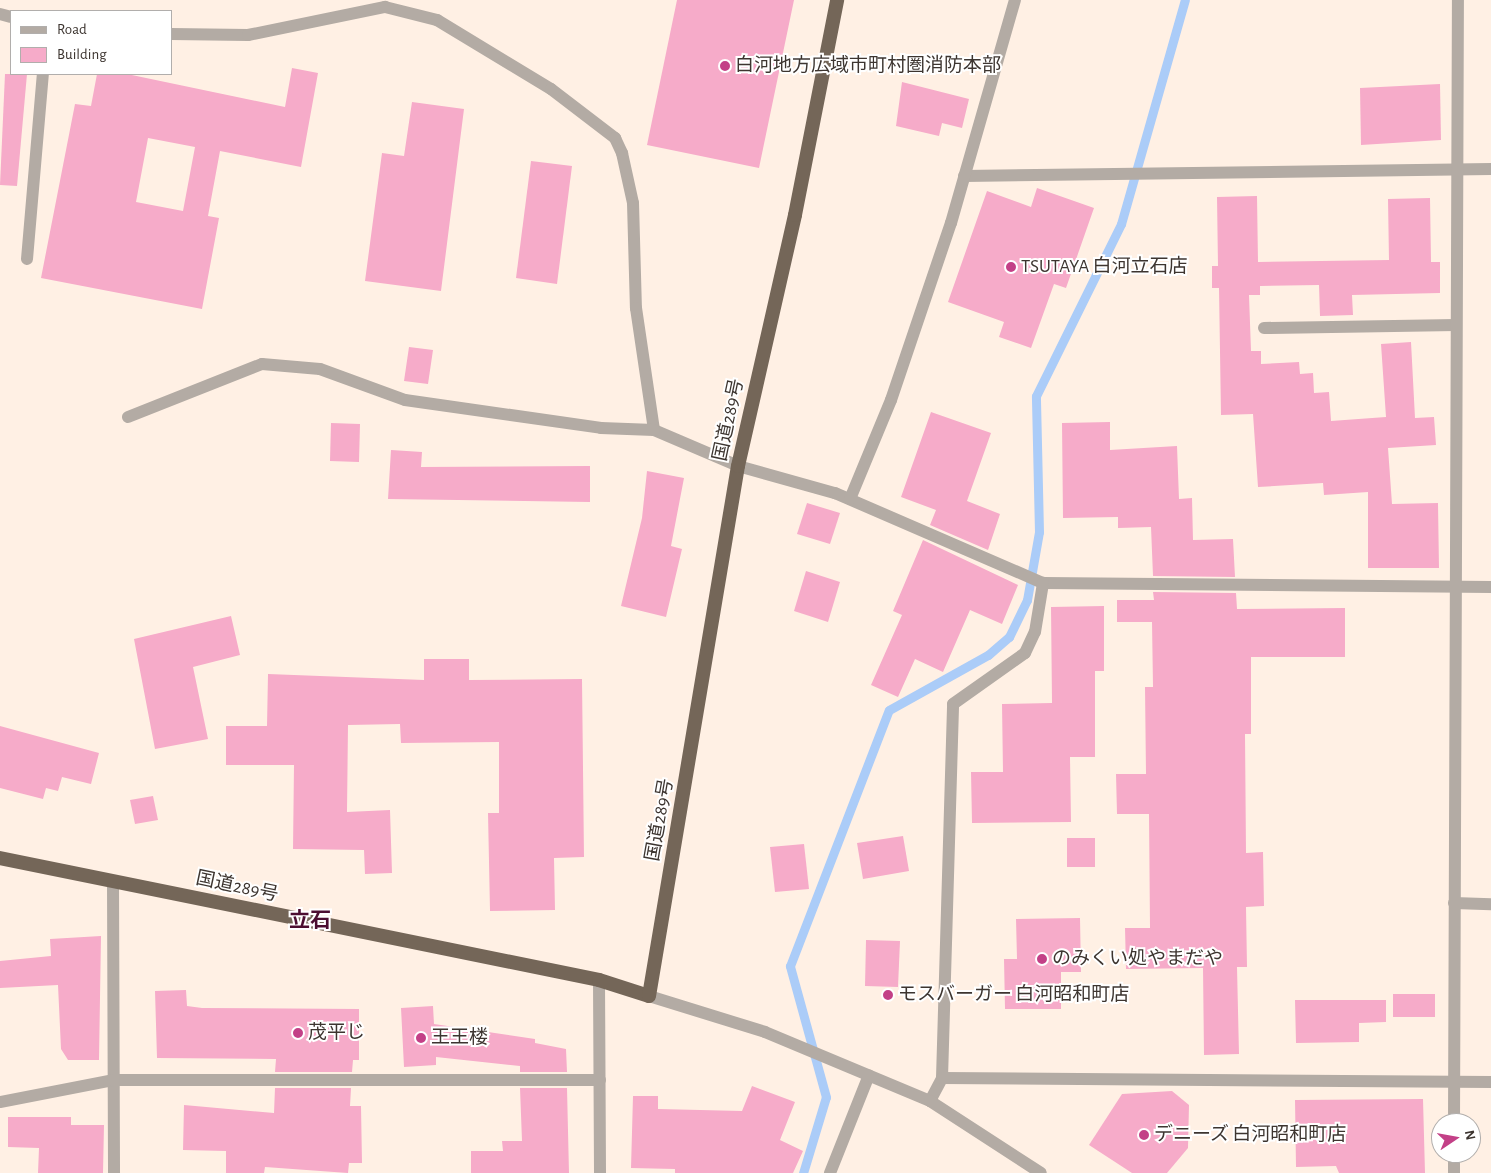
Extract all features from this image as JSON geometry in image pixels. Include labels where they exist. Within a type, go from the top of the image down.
[{"type":"highway","name":"国道289号","points":[[0,858],[599,980],[649,996],[738,466],[795,214],[837,0]]},
{"type":"street","points":[[850,499],[891,400],[964,176],[1015,0]]},
{"type":"street","points":[[1454,1113],[1458,0]]},
{"type":"street","points":[[172,34],[248,35],[385,7],[437,20],[551,89],[615,138],[633,203],[636,308],[654,430]]},
{"type":"street","points":[[27,259],[43,75]]},
{"type":"street","points":[[964,176],[1491,170]]},
{"type":"street","points":[[1264,328],[1456,325]]},
{"type":"street","points":[[128,417],[262,364],[320,369],[406,400],[601,428],[654,430],[738,466],[850,499],[1043,583],[1491,587]]},
{"type":"street","points":[[930,1101],[942,1078],[949,724],[953,704],[1026,653],[1035,632],[1043,583]]},
{"type":"street","points":[[113,881],[114,1173]]},
{"type":"street","points":[[1454,903],[1491,904]]},
{"type":"street","points":[[599,980],[600,1173]]},
{"type":"street","points":[[649,996],[765,1032],[930,1101],[1041,1173]]},
{"type":"street","points":[[830,1173],[869,1075]]},
{"type":"street","points":[[942,1078],[1491,1082]]},
{"type":"street","points":[[0,1102],[113,1080],[600,1080]]},
{"type":"building","points":[[677,0],[794,0],[759,168],[647,145]]},
{"type":"building","points":[[292,68],[318,73],[301,167],[220,151],[208,216],[219,218],[202,309],[41,278],[75,104],[91,106],[97,75],[132,75],[285,107]],"holes":[[[148,138],[195,147],[183,211],[136,202]]]},
{"type":"building","points":[[5,74],[27,75],[17,186],[0,185]]},
{"type":"building","points":[[902,82],[969,99],[962,128],[942,123],[939,136],[896,126]]},
{"type":"building","points":[[1440,84],[1441,140],[1361,145],[1360,88]]},
{"type":"building","points":[[412,102],[464,109],[441,291],[365,281],[382,153],[404,156]]},
{"type":"building","points":[[531,161],[572,166],[557,284],[516,278]]},
{"type":"building","points":[[1037,188],[1094,208],[1066,288],[1054,284],[1031,348],[999,337],[1004,322],[948,302],[987,191],[1031,207]]},
{"type":"building","points":[[1257,196],[1258,262],[1389,260],[1388,199],[1430,198],[1431,262],[1440,262],[1440,293],[1352,295],[1353,315],[1320,316],[1319,285],[1260,286],[1260,295],[1249,295],[1251,351],[1261,351],[1261,364],[1299,362],[1300,374],[1313,373],[1314,393],[1329,392],[1331,421],[1386,417],[1381,344],[1411,342],[1415,418],[1434,417],[1436,445],[1388,448],[1392,504],[1438,503],[1439,568],[1368,568],[1368,492],[1324,495],[1323,483],[1258,487],[1253,414],[1221,415],[1219,288],[1212,288],[1212,266],[1218,266],[1217,197]]},
{"type":"building","points":[[409,347],[433,350],[428,384],[404,381]]},
{"type":"building","points":[[931,412],[991,433],[967,501],[1000,514],[988,550],[930,525],[936,510],[901,497]]},
{"type":"building","points":[[1110,422],[1110,450],[1177,446],[1179,499],[1192,498],[1193,540],[1233,539],[1235,577],[1153,576],[1151,527],[1118,528],[1118,517],[1063,518],[1062,423]]},
{"type":"building","points":[[331,423],[360,424],[359,462],[330,461]]},
{"type":"building","points":[[391,450],[422,452],[421,467],[590,466],[590,502],[388,499]]},
{"type":"building","points":[[647,471],[684,478],[671,546],[682,549],[666,617],[621,606],[642,518]]},
{"type":"building","points":[[807,503],[840,513],[830,544],[797,534]]},
{"type":"building","points":[[923,540],[1018,585],[1002,624],[970,610],[943,672],[915,659],[898,697],[871,685],[902,615],[893,611]]},
{"type":"building","points":[[806,571],[840,582],[828,622],[794,611]]},
{"type":"building","points":[[1153,592],[1236,593],[1237,609],[1345,608],[1345,657],[1251,657],[1251,734],[1245,734],[1246,853],[1263,852],[1264,906],[1246,907],[1247,967],[1237,967],[1239,1054],[1204,1055],[1203,968],[1126,969],[1125,928],[1150,928],[1149,814],[1117,814],[1116,774],[1146,774],[1145,687],[1153,687],[1152,622],[1117,622],[1117,600],[1154,600]]},
{"type":"building","points":[[1104,606],[1104,671],[1095,671],[1095,757],[1070,757],[1071,822],[972,823],[971,772],[1003,772],[1002,704],[1052,703],[1051,607]]},
{"type":"building","points":[[231,616],[240,655],[193,667],[208,739],[155,749],[134,639]]},
{"type":"building","points":[[424,659],[469,659],[469,680],[582,679],[584,857],[554,858],[555,910],[490,911],[488,813],[499,813],[499,742],[401,743],[400,724],[348,725],[347,812],[390,810],[392,873],[365,874],[364,850],[293,849],[294,765],[226,765],[226,726],[267,726],[268,674],[424,680]]},
{"type":"building","points":[[0,726],[99,753],[91,784],[62,777],[58,791],[46,788],[43,799],[0,788]]},
{"type":"building","points":[[153,796],[158,820],[135,824],[130,800]]},
{"type":"building","points":[[903,836],[909,871],[863,879],[857,843]]},
{"type":"building","points":[[1067,838],[1095,838],[1095,867],[1067,867]]},
{"type":"building","points":[[804,844],[809,889],[775,892],[770,847]]},
{"type":"building","points":[[1080,918],[1081,972],[1061,972],[1061,1009],[1005,1009],[1004,959],[1017,959],[1016,919]]},
{"type":"building","points":[[101,936],[99,1060],[68,1060],[61,1049],[58,985],[0,988],[0,961],[51,956],[50,939]]},
{"type":"building","points":[[866,940],[900,941],[898,987],[865,986]]},
{"type":"building","points":[[186,990],[187,1006],[202,1008],[359,1009],[359,1060],[353,1060],[352,1072],[275,1072],[276,1059],[157,1058],[155,991]]},
{"type":"building","points":[[1393,994],[1435,994],[1435,1017],[1393,1017]]},
{"type":"building","points":[[1295,1000],[1386,1000],[1386,1022],[1359,1023],[1359,1042],[1296,1043]]},
{"type":"building","points":[[433,1006],[434,1024],[535,1039],[535,1043],[566,1049],[567,1072],[520,1072],[520,1066],[436,1057],[436,1065],[404,1067],[401,1008]]},
{"type":"building","points":[[752,1086],[795,1102],[780,1140],[803,1151],[793,1173],[675,1173],[675,1169],[631,1168],[633,1096],[658,1096],[658,1109],[742,1111]]},
{"type":"building","points":[[275,1088],[351,1088],[350,1106],[361,1106],[362,1163],[349,1163],[348,1173],[265,1167],[264,1173],[226,1173],[226,1151],[183,1150],[184,1105],[274,1113]]},
{"type":"building","points":[[520,1088],[567,1088],[569,1173],[471,1173],[471,1151],[503,1151],[502,1141],[522,1141]]},
{"type":"building","points":[[1172,1091],[1189,1105],[1188,1148],[1167,1173],[1132,1173],[1089,1145],[1122,1094]]},
{"type":"building","points":[[1423,1099],[1425,1173],[1339,1173],[1336,1166],[1296,1167],[1295,1100]]},
{"type":"building","points":[[8,1117],[71,1117],[71,1125],[104,1125],[103,1173],[38,1173],[39,1148],[8,1147]]},
{"type":"waterway","points":[[803,1173],[826,1097],[790,966],[889,710],[988,655],[1009,637],[1027,600],[1039,532],[1036,396],[1121,224],[1185,0]]},
{"type":"place","name":"白河地方広域市町村圏消防本部","points":[[725,66]]},
{"type":"place","name":"TSUTAYA 白河立石店","points":[[1011,267]]},
{"type":"place","name":"のみくい処やまだや","points":[[1042,959]]},
{"type":"place","name":"モスバーガー 白河昭和町店","points":[[888,995]]},
{"type":"place","name":"茂平じ","points":[[298,1033]]},
{"type":"place","name":"王王楼","points":[[421,1038]]},
{"type":"place","name":"デニーズ 白河昭和町店","points":[[1144,1135]]},
{"type":"district","name":"立石","points":[[310,921]]}]
